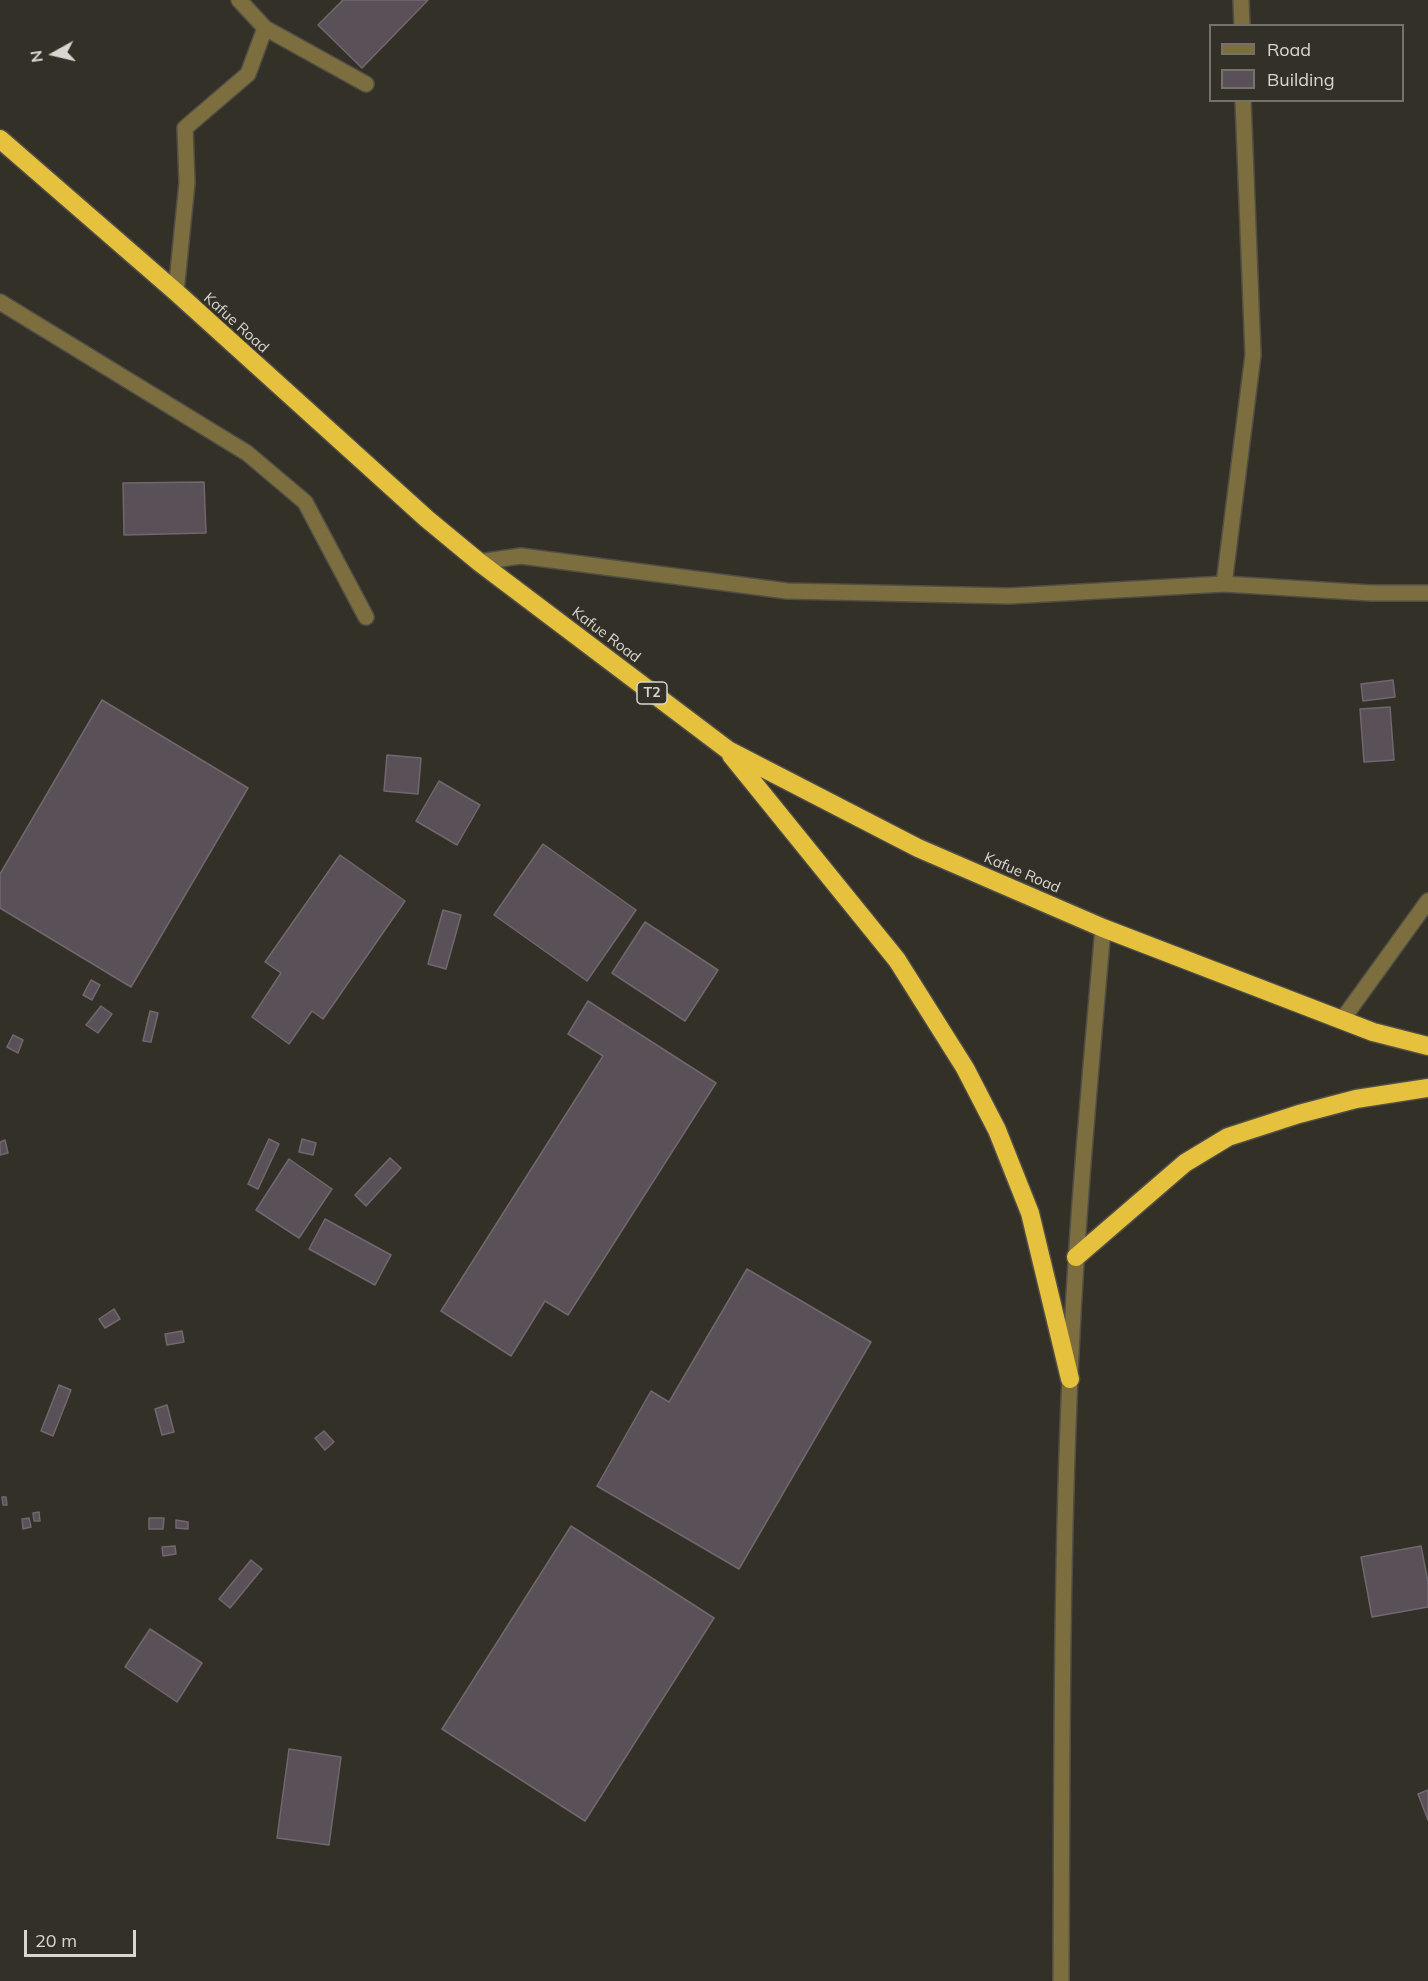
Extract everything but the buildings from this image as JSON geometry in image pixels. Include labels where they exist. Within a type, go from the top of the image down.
[{"type":"highway","name":"Kafue Road","points":[[0,139],[176,292],[428,519],[479,562],[728,750],[918,848],[1103,928],[1373,1032],[1428,1046]]},
{"type":"highway","points":[[728,750],[897,960],[965,1068],[997,1130],[1030,1213],[1070,1379]]},
{"type":"highway","points":[[1076,1257],[1185,1162],[1228,1137],[1310,1111],[1356,1100],[1428,1088]]},
{"type":"street","points":[[239,0],[264,28],[366,84]]},
{"type":"street","points":[[1241,0],[1242,24]]},
{"type":"street","points":[[176,292],[187,183],[185,128],[248,74],[264,28]]},
{"type":"street","points":[[1224,584],[1253,355],[1243,102]]},
{"type":"street","points":[[0,302],[247,453],[305,502],[366,617]]},
{"type":"street","points":[[479,562],[521,556],[787,591],[1009,596],[1224,584],[1428,593]]},
{"type":"street","points":[[1342,1020],[1428,901]]},
{"type":"street","points":[[1061,1981],[1063,1638],[1070,1379],[1076,1257],[1103,928]]}]
